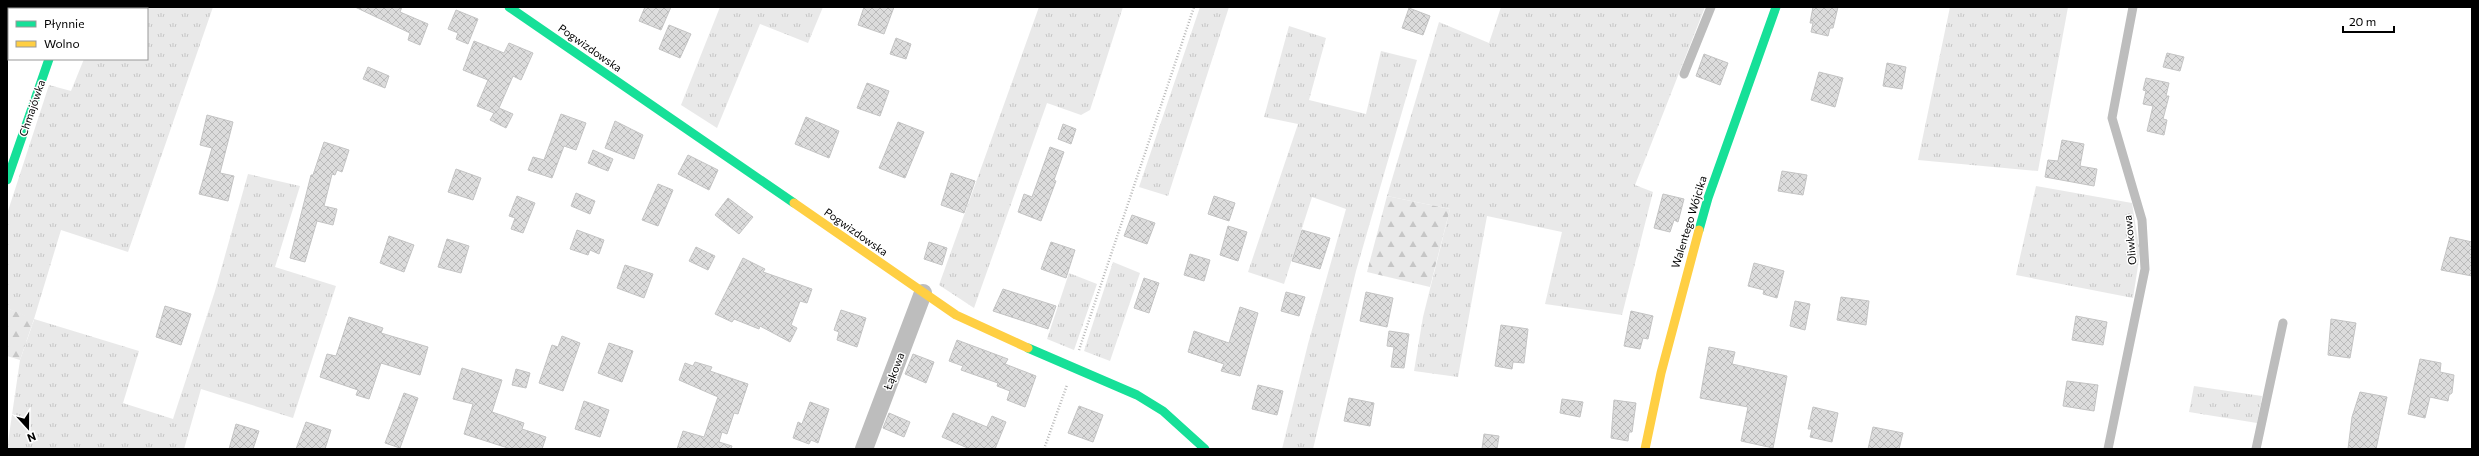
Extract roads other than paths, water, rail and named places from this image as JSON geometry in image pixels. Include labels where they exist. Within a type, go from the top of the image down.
[{"type":"street","name":"Pogwizdowska","points":[[509,7],[923,293],[979,327],[1073,366],[1137,395],[1168,416],[1205,449]]},
{"type":"street","name":"Walentego Wójcika","points":[[1646,449],[1661,373],[1708,198],[1776,7]]},
{"type":"street","name":"Chmajówka","points":[[7,180],[49,60]]},
{"type":"street","name":"Łąkowa","points":[[864,449],[923,293]]},
{"type":"lane","points":[[1684,74],[1711,7]]},
{"type":"lane","name":"Oliwkowa","points":[[2108,449],[2145,269],[2142,220],[2112,118],[2133,7]]},
{"type":"lane","points":[[2256,449],[2283,324]]}]
